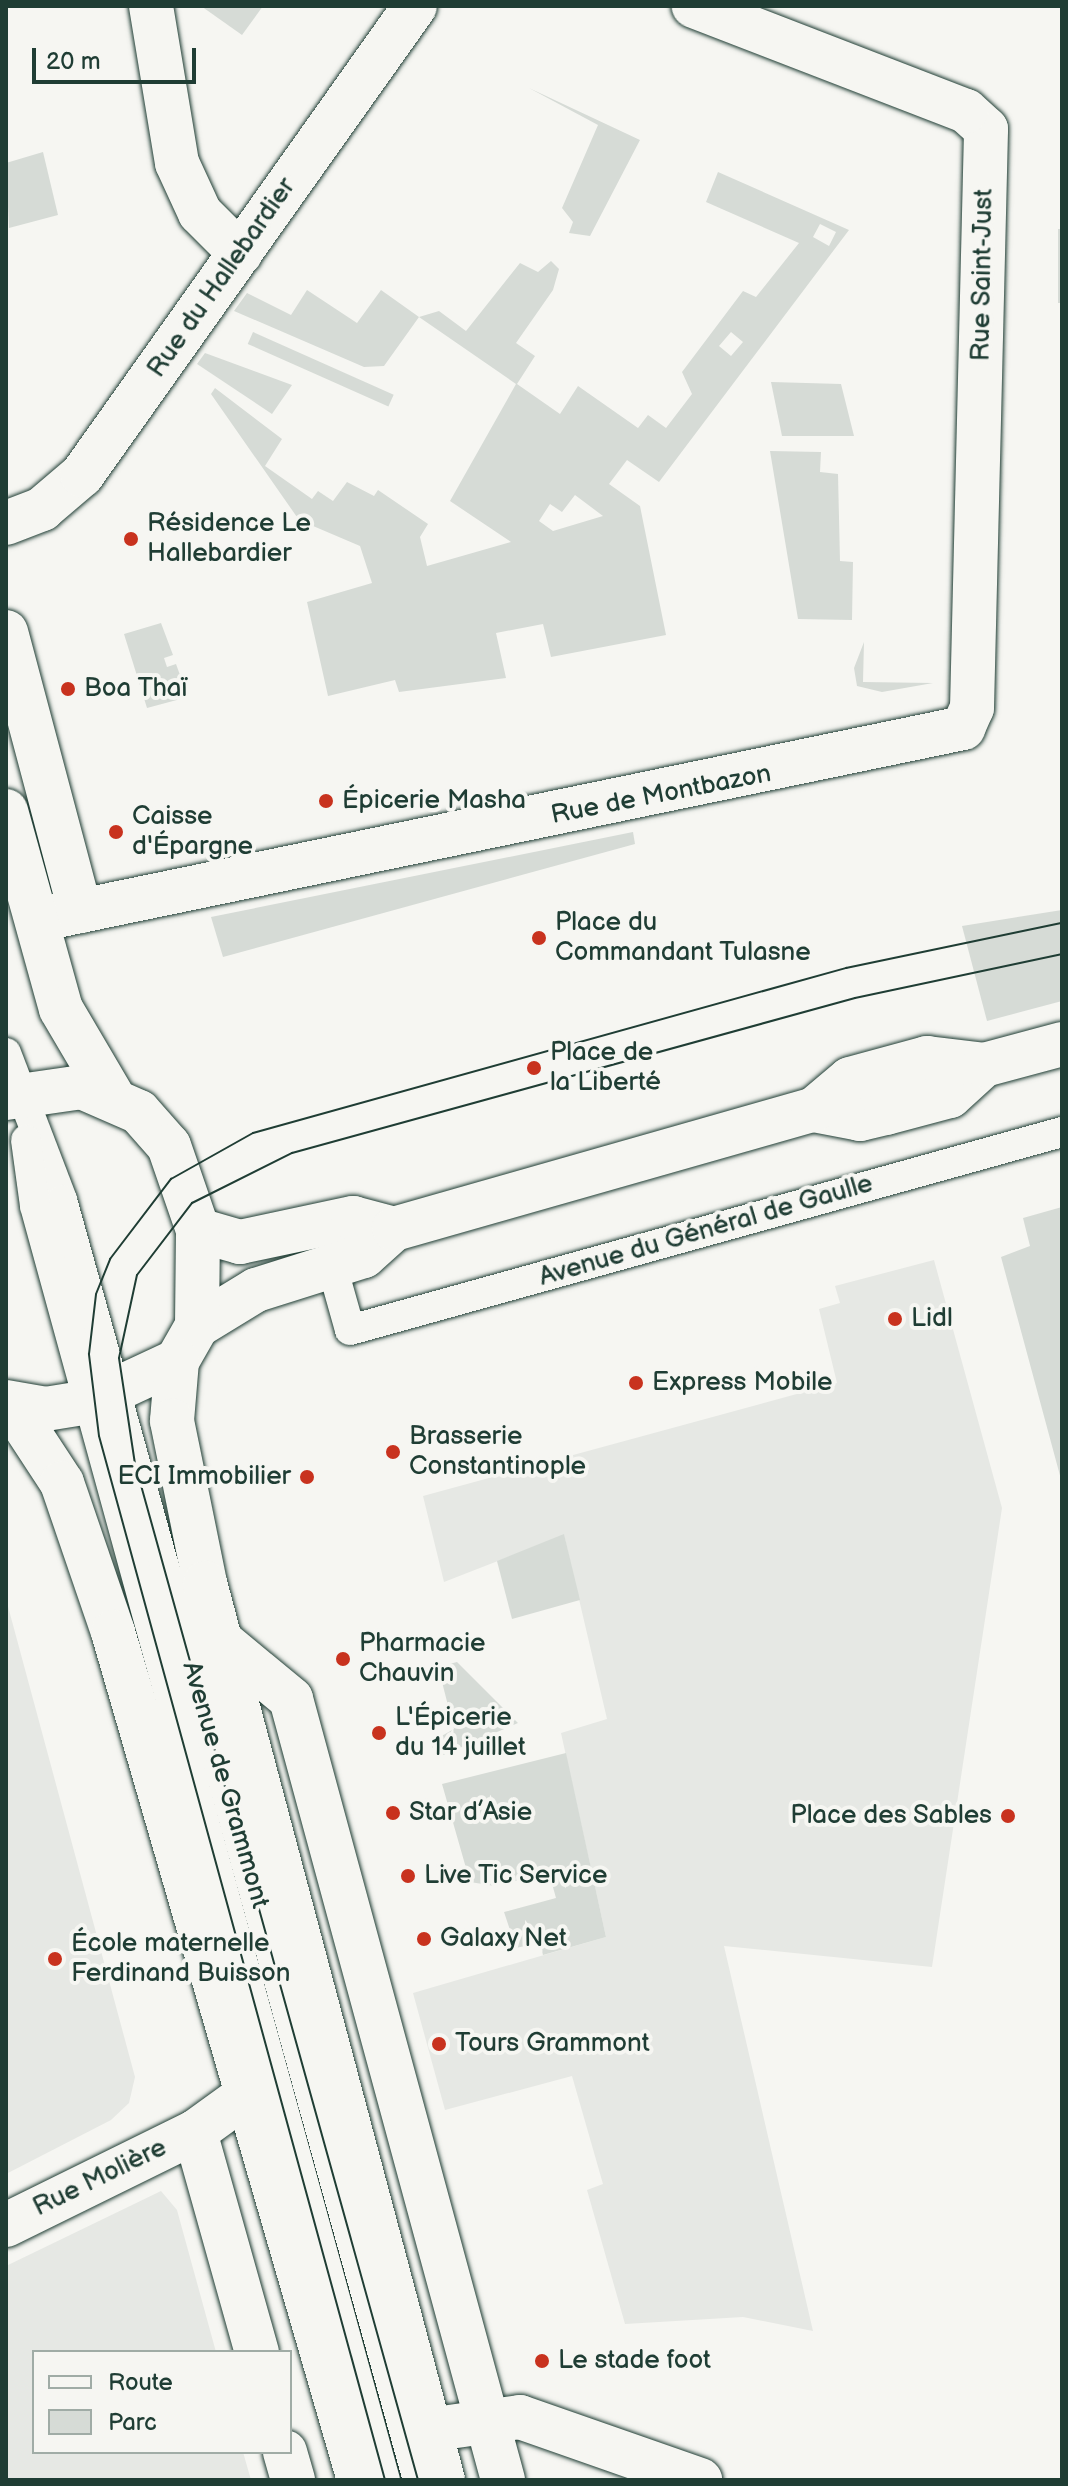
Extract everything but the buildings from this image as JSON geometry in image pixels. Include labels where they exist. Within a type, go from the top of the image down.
[{"type":"street","points":[[151,6],[177,163],[200,213],[240,253]]},
{"type":"street","name":"Rue du Hallebardier","points":[[6,523],[42,509],[82,475],[415,6]]},
{"type":"street","name":"Rue Saint-Just","points":[[694,6],[966,111],[986,129],[972,708],[955,734]]},
{"type":"street","points":[[6,632],[80,911]]},
{"type":"street","name":"Rue de Montbazon","points":[[37,920],[955,734]]},
{"type":"street","points":[[6,811],[61,1009],[111,1094],[169,1146],[198,1230],[187,1344]]},
{"type":"street","points":[[9,1404],[102,1399],[187,1344],[256,1290],[364,1256],[394,1229],[813,1110],[860,1119],[950,1096],[984,1065],[1062,1044]]},
{"type":"street","points":[[13,1096],[51,1087],[111,1094]]},
{"type":"street","points":[[198,1230],[240,1242],[353,1218],[394,1229]]},
{"type":"street","name":"Avenue de Grammont","points":[[187,1344],[172,1421],[221,1641],[443,2480]]},
{"type":"street","points":[[9,1404],[62,1483],[113,1632],[242,2098],[273,2166],[359,2480]]},
{"type":"street","name":"Avenue de Grammont","points":[[221,1641],[291,1699],[503,2480]]},
{"type":"street","name":"Rue Molière","points":[[6,2225],[195,2132],[242,2098]]},
{"type":"street","points":[[195,2132],[256,2350]]},
{"type":"street","points":[[428,2430],[520,2417],[554,2424],[700,2480]]},
{"type":"street","points":[[286,2454],[293,2480]]},
{"type":"lane","name":"Avenue de Grammont","points":[[6,1053],[13,1096],[62,1200],[102,1399],[385,2480]]},
{"type":"lane","name":"Avenue du Général de Gaulle","points":[[332,1266],[350,1330],[1062,1132]]},
{"type":"lane","name":"Avenue de Grammont","points":[[102,1399],[418,2480]]},
{"type":"shaded area","points":[[934,1260],[1002,1508],[932,1967],[724,1946],[813,2331],[743,2317],[625,2324],[587,2190],[603,2184],[572,2076],[445,2110],[413,1993],[606,1937],[561,1733],[607,1719],[564,1535],[444,1582],[423,1496],[837,1383],[819,1309],[840,1303],[835,1286]]},
{"type":"shaded area","name":"École maternelle Ferdinand Buisson","points":[[6,1599],[135,2077],[129,2103],[111,2120],[6,2174]]},
{"type":"shaded area","points":[[161,2191],[177,2210],[215,2350],[32,2350],[32,2454],[244,2454],[251,2480],[6,2480],[6,2266]]},
{"type":"green space","points":[[201,6],[263,6],[242,35]]},
{"type":"green space","points":[[529,88],[640,140],[590,236],[569,233],[573,222],[562,208],[598,125]]},
{"type":"green space","points":[[43,152],[58,215],[9,228],[6,163]]},
{"type":"green space","points":[[718,172],[849,230],[659,482],[627,460],[609,484],[640,506],[666,635],[551,657],[543,624],[496,633],[506,678],[399,692],[395,680],[328,696],[307,602],[372,583],[360,546],[299,520],[211,394],[215,388],[282,439],[265,466],[312,499],[318,491],[333,501],[347,482],[374,496],[378,490],[428,524],[420,537],[427,566],[511,542],[450,501],[516,384],[419,317],[439,311],[466,331],[520,263],[538,272],[551,261],[559,269],[553,290],[516,343],[535,356],[517,384],[560,414],[578,386],[638,428],[648,415],[666,428],[692,394],[682,372],[743,291],[756,297],[799,243],[706,202]],"holes":[[[820,224],[836,232],[829,246],[813,237]],[[731,332],[743,342],[731,356],[719,346]],[[575,495],[603,516],[553,531],[539,521],[550,504],[562,512]]]},
{"type":"green space","points":[[1058,229],[1062,229],[1062,303],[1058,303]]},
{"type":"green space","points":[[307,290],[357,323],[381,290],[419,317],[384,366],[364,367],[234,311],[247,293],[291,315]]},
{"type":"green space","points":[[253,332],[394,395],[388,407],[248,344]]},
{"type":"green space","points":[[205,353],[292,385],[272,414],[197,364]]},
{"type":"green space","points":[[771,382],[841,384],[854,436],[782,436]]},
{"type":"green space","points":[[770,451],[821,452],[820,472],[838,474],[840,561],[853,562],[852,620],[798,619]]},
{"type":"green space","points":[[161,623],[173,655],[164,658],[167,667],[176,664],[188,697],[147,708],[124,634]]},
{"type":"green space","points":[[864,642],[863,682],[933,683],[882,692],[857,686],[854,668]]},
{"type":"green space","points":[[633,832],[635,844],[223,957],[211,917]]},
{"type":"green space","points":[[1062,910],[1062,1001],[987,1021],[962,926]]},
{"type":"green space","points":[[1062,1207],[1062,1483],[1001,1257],[1030,1246],[1023,1218]]},
{"type":"green space","points":[[564,1534],[580,1600],[512,1619],[497,1561]]},
{"type":"green space","points":[[457,1662],[518,1723],[436,1758],[431,1742],[454,1729],[442,1682],[413,1682],[411,1674]]},
{"type":"green space","points":[[566,1753],[606,1937],[543,1955],[538,1943],[516,1948],[504,1912],[556,1898],[549,1873],[495,1886],[470,1882],[442,1784]]},
{"type":"tram line","points":[[385,2480],[99,1436],[89,1354],[96,1294],[110,1259],[171,1179],[253,1133],[846,968],[1062,923]]},
{"type":"tram line","points":[[418,2480],[135,1464],[119,1358],[137,1275],[192,1203],[292,1153],[855,998],[1062,954]]},
{"type":"place","name":"Résidence Le Hallebardier","points":[[131,539]]},
{"type":"place","name":"Boa Thaï","points":[[68,689]]},
{"type":"place","name":"Épicerie Masha","points":[[326,801]]},
{"type":"place","name":"Caisse d'Épargne","points":[[116,832]]},
{"type":"place","name":"Place du Commandant Tulasne","points":[[539,938]]},
{"type":"place","name":"Place de la Liberté","points":[[534,1068]]},
{"type":"place","name":"Lidl","points":[[895,1319]]},
{"type":"place","name":"Express Mobile","points":[[636,1383]]},
{"type":"place","name":"Brasserie Constantinople","points":[[393,1452]]},
{"type":"place","name":"ECI Immobilier","points":[[307,1477]]},
{"type":"place","name":"Pharmacie Chauvin","points":[[343,1659]]},
{"type":"place","name":"L'Épicerie du 14 juillet","points":[[379,1733]]},
{"type":"place","name":"Star d’Asie","points":[[393,1813]]},
{"type":"place","name":"Place des Sables","points":[[1008,1816]]},
{"type":"place","name":"Live Tic Service","points":[[408,1876]]},
{"type":"place","name":"Galaxy Net","points":[[424,1939]]},
{"type":"place","name":"École maternelle Ferdinand Buisson","points":[[55,1959]]},
{"type":"place","name":"Tours Grammont","points":[[439,2044]]},
{"type":"place","name":"Le stade foot","points":[[542,2361]]}]
